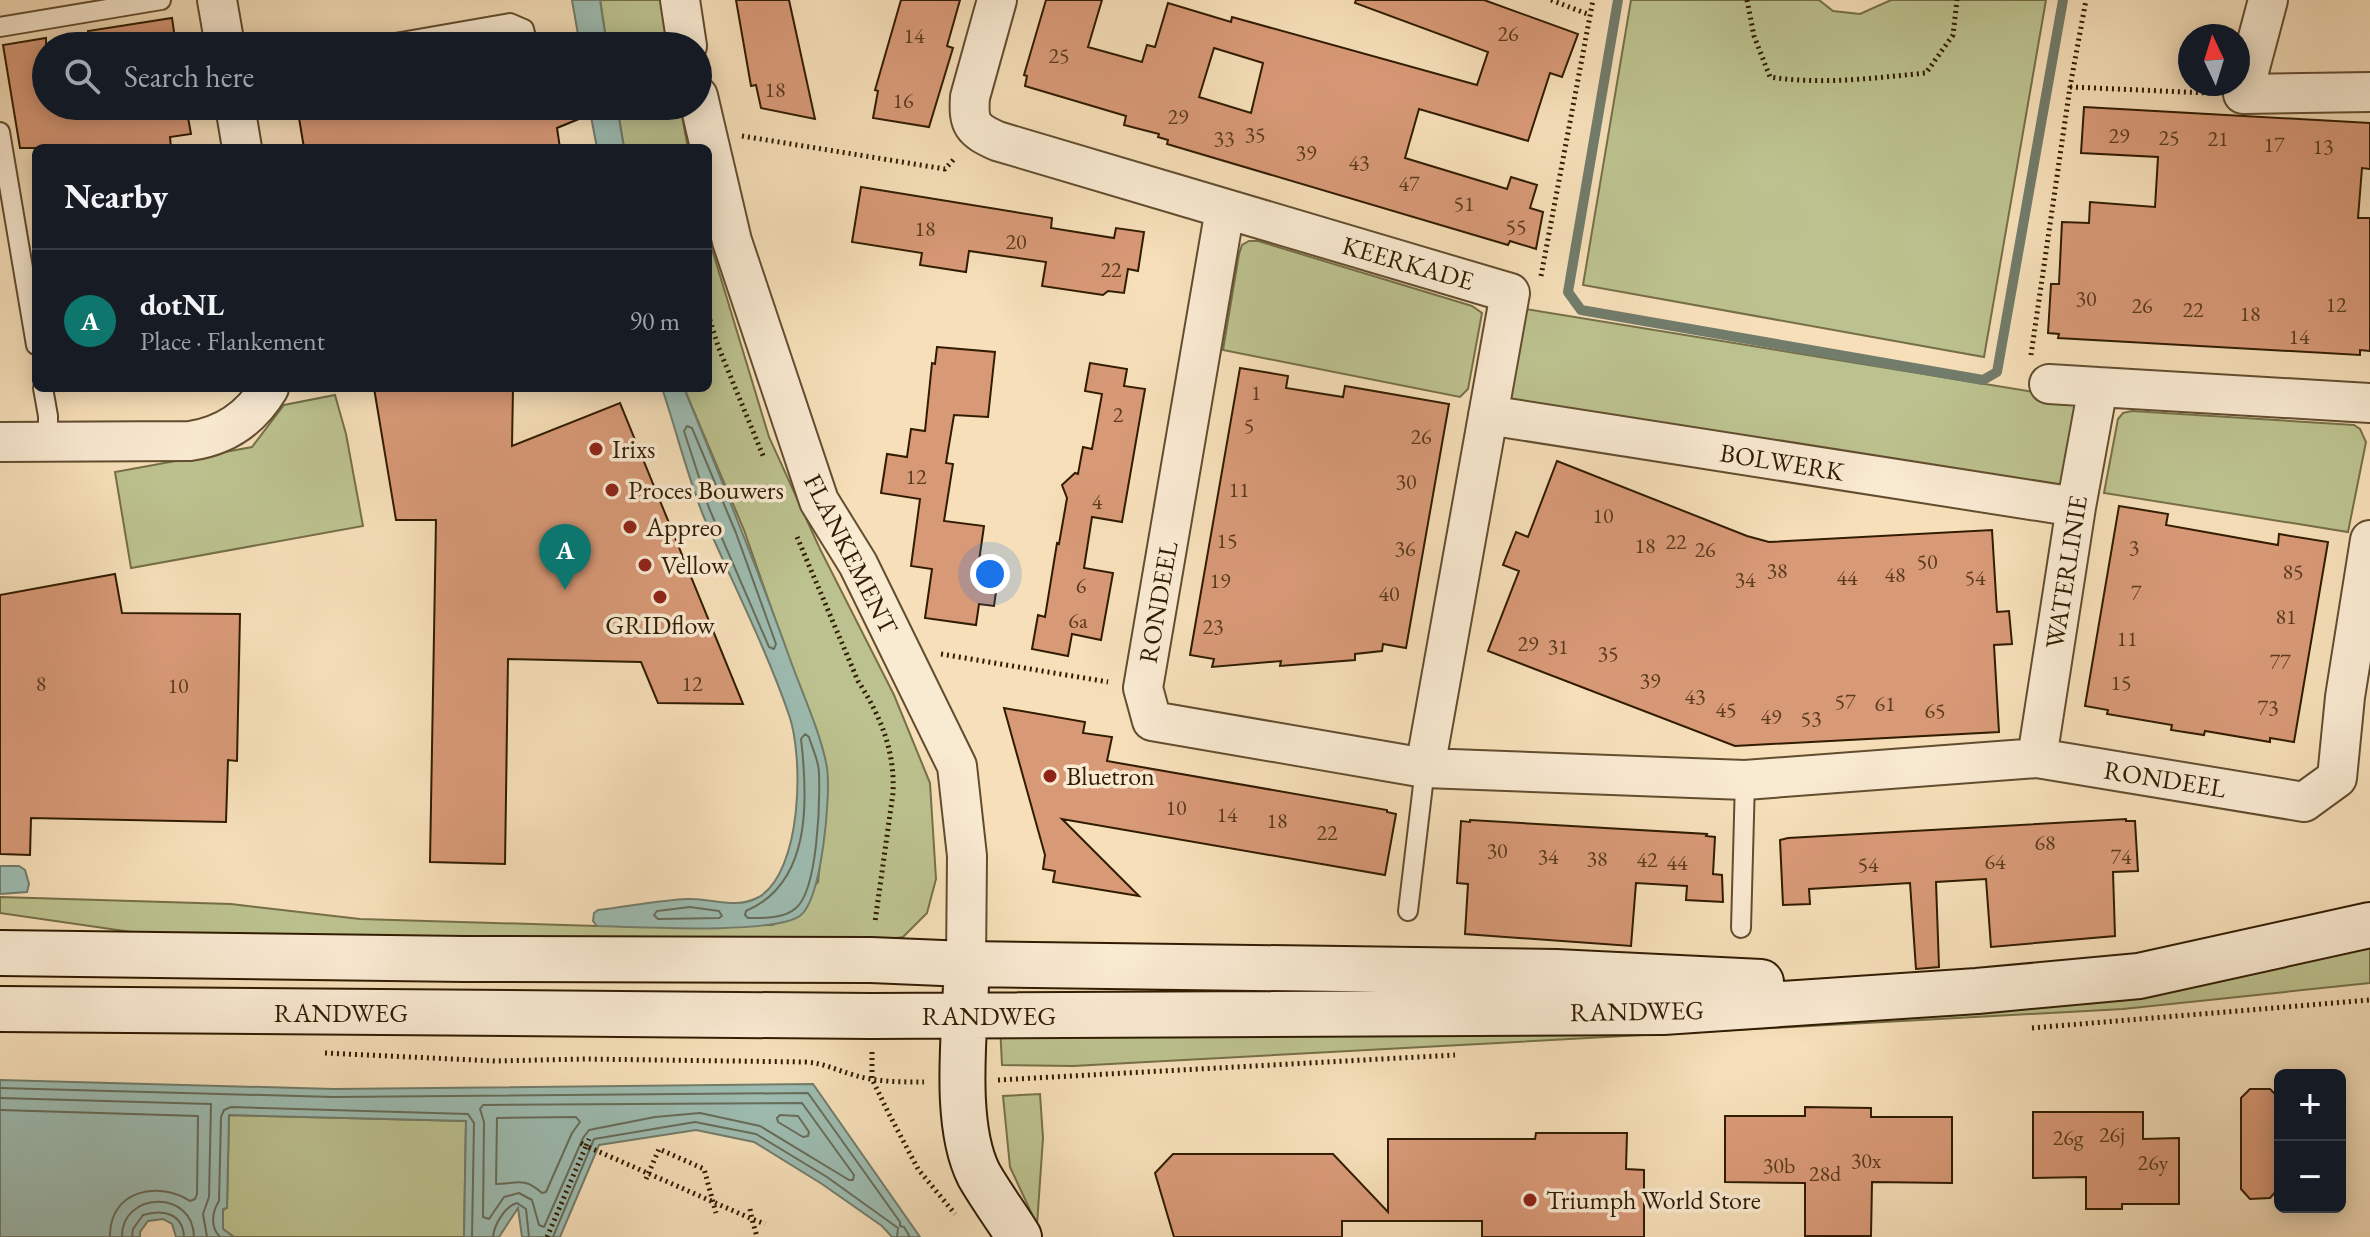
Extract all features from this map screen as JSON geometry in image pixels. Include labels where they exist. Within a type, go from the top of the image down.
[{"type":"main road","name":"RANDWEG","points":[[0,1009],[871,1016],[1663,1012],[1977,991],[2139,976],[2370,925]]},
{"type":"main road","name":"RANDWEG","points":[[0,953],[480,960],[871,960],[1556,972],[1977,991]]},
{"type":"main road","points":[[966,964],[962,1082],[969,1143],[978,1173],[1019,1237]]},
{"type":"street","points":[[217,0],[223,32]]},
{"type":"street","points":[[680,0],[685,32]]},
{"type":"street","points":[[978,133],[969,113],[970,97],[997,0]]},
{"type":"street","points":[[2250,68],[2268,0]]},
{"type":"street","points":[[2250,94],[2370,92]]},
{"type":"street","points":[[237,120],[241,144]]},
{"type":"street","name":"FLANKEMENT","points":[[703,120],[708,144]]},
{"type":"street","name":"KEERKADE","points":[[978,133],[1510,293],[1425,768]]},
{"type":"street","name":"FLANKEMENT","points":[[712,159],[732,241],[819,501],[858,564],[957,766],[967,856],[966,964]]},
{"type":"street","name":"RONDEEL","points":[[1225,209],[1143,688],[1152,721],[1425,768],[1745,780],[2037,758],[2304,802],[2337,778],[2345,697],[2370,540]]},
{"type":"street","points":[[2049,384],[2370,403]]},
{"type":"street","name":"WATERLINIE","points":[[2037,758],[2098,387]]},
{"type":"street","points":[[0,442],[207,439],[247,417],[266,392]]},
{"type":"street","name":"BOLWERK","points":[[1488,415],[2076,507]]},
{"type":"lane","points":[[0,27],[161,0]]},
{"type":"lane","points":[[458,32],[510,23],[525,32]]},
{"type":"lane","points":[[0,132],[32,321]]},
{"type":"lane","points":[[44,392],[48,442]]},
{"type":"lane","points":[[1408,911],[1425,768]]},
{"type":"lane","points":[[1741,928],[1745,780]]},
{"type":"path","points":[[1551,0],[1590,15]]},
{"type":"path","points":[[1510,293],[1541,279],[1593,0]]},
{"type":"path","points":[[1747,0],[1754,36],[1770,77],[1802,82],[1926,73],[1953,35],[1957,0]]},
{"type":"path","points":[[2049,384],[2030,360],[2070,87],[2086,0]]},
{"type":"path","points":[[2070,87],[2178,91]]},
{"type":"path","points":[[707,138],[732,134],[945,169],[978,133]]},
{"type":"path","points":[[712,327],[769,470]]},
{"type":"path","points":[[793,529],[858,681],[885,730],[891,754],[893,793],[871,960]]},
{"type":"path","points":[[937,656],[942,653],[1143,688]]},
{"type":"path","points":[[871,1016],[872,1079],[918,1169],[964,1226]]},
{"type":"path","name":"RANDWEG","points":[[315,1052],[495,1061],[805,1062],[827,1064],[872,1079]]},
{"type":"path","points":[[547,1237],[585,1143],[647,1176],[765,1224]]},
{"type":"path","points":[[647,1176],[659,1149],[704,1169],[716,1213]]},
{"type":"path","points":[[750,1209],[757,1237]]},
{"type":"green space","points":[[600,0],[661,0],[667,32],[605,32]]},
{"type":"green space","points":[[1631,0],[1819,0],[1833,11],[1860,14],[1891,0],[2046,0],[1984,357],[1583,285]]},
{"type":"green space","points":[[619,120],[683,120],[687,144],[623,144]]},
{"type":"green space","points":[[1258,241],[1472,306],[1482,313],[1468,389],[1460,397],[1223,350],[1239,254],[1242,245]]},
{"type":"green space","points":[[712,249],[769,437],[820,549],[894,695],[930,783],[936,879],[927,913],[903,937],[871,942],[145,934],[0,913],[0,897],[231,904],[360,919],[597,926],[773,925],[818,882],[827,769],[744,530],[686,392],[712,392]]},
{"type":"green space","points":[[1520,308],[2083,400],[2062,486],[1516,404],[1510,396]]},
{"type":"green space","points":[[335,395],[346,434],[363,526],[131,568],[115,472],[252,447],[284,405]]},
{"type":"green space","points":[[2132,411],[2354,425],[2360,429],[2366,442],[2348,532],[2104,493],[2118,419],[2123,413]]},
{"type":"green space","points":[[2370,944],[2370,983],[2123,1009],[1073,1066],[1002,1065],[1000,1025],[1488,1028]]},
{"type":"green space","points":[[1040,1094],[1043,1138],[1037,1225],[1010,1167],[1003,1096]]},
{"type":"green space","points":[[229,1115],[466,1121],[464,1237],[234,1237],[223,1229],[221,1220],[227,1207]]},
{"type":"water","points":[[572,0],[600,0],[605,32],[578,32]]},
{"type":"water","points":[[592,120],[619,120],[623,144],[596,144]]},
{"type":"water","points":[[663,392],[686,392],[811,713],[824,755],[828,781],[820,868],[808,905],[801,915],[787,921],[736,928],[597,926],[593,921],[594,913],[598,910],[688,899],[741,903],[759,897],[773,883],[784,864],[791,839],[796,812],[797,758],[789,715],[692,484]]},
{"type":"water","points":[[0,866],[19,866],[25,870],[29,884],[27,892],[0,894]]},
{"type":"water","points":[[0,1080],[334,1089],[813,1084],[920,1237],[892,1237],[882,1226],[822,1184],[754,1142],[696,1130],[599,1145],[560,1237],[522,1237],[518,1208],[499,1237],[464,1237],[466,1121],[229,1115],[227,1208],[223,1209],[223,1229],[234,1237],[176,1237],[172,1224],[163,1219],[148,1221],[140,1237],[0,1237]]},
{"type":"building","points":[[736,0],[789,0],[815,119],[761,108],[756,85],[751,86]]},
{"type":"building","points":[[901,0],[960,0],[947,46],[953,48],[929,127],[873,118],[878,91],[875,90]]},
{"type":"building","points":[[1046,0],[1102,0],[1088,47],[1142,62],[1147,45],[1155,47],[1168,3],[1231,22],[1232,17],[1477,85],[1488,52],[1355,3],[1356,0],[1484,0],[1578,34],[1562,77],[1550,73],[1528,141],[1419,109],[1405,158],[1507,189],[1511,177],[1537,185],[1530,208],[1543,212],[1536,249],[1510,241],[1508,245],[1167,144],[1168,140],[1158,137],[1159,134],[1124,125],[1126,116],[1025,86],[1027,76],[1024,75]],"holes":[[[1214,48],[1263,63],[1251,113],[1199,97]]]},
{"type":"building","points":[[172,18],[174,32],[88,32]]},
{"type":"building","points":[[32,40],[32,120],[188,120],[191,134],[170,137],[171,144],[32,144],[32,148],[20,148],[3,45]]},
{"type":"building","points":[[2084,107],[2370,123],[2370,169],[2362,168],[2358,218],[2370,218],[2370,351],[2360,350],[2360,355],[2058,338],[2059,334],[2048,333],[2051,284],[2059,284],[2062,222],[2089,223],[2090,202],[2155,207],[2158,157],[2081,153]]},
{"type":"building","points":[[299,120],[576,120],[557,128],[559,144],[303,144]]},
{"type":"building","points":[[861,187],[1052,218],[1051,228],[1114,238],[1116,228],[1144,232],[1138,271],[1128,269],[1124,293],[1108,291],[1103,295],[1042,286],[1046,262],[969,251],[966,272],[920,265],[922,253],[852,242]]},
{"type":"building","points":[[937,347],[995,352],[988,417],[954,415],[946,463],[953,464],[944,521],[984,526],[977,575],[998,578],[994,606],[979,604],[976,625],[925,618],[932,569],[911,566],[920,499],[881,493],[887,454],[907,457],[911,429],[925,431],[932,363],[935,364]]},
{"type":"building","points":[[1090,363],[1127,369],[1124,386],[1145,389],[1122,522],[1092,517],[1084,568],[1113,573],[1101,640],[1072,634],[1068,656],[1032,649],[1038,615],[1045,617],[1059,544],[1067,498],[1062,485],[1075,473],[1078,474],[1083,447],[1092,449],[1102,394],[1085,391]]},
{"type":"building","points":[[1240,368],[1288,376],[1286,388],[1343,397],[1345,386],[1449,404],[1406,648],[1383,644],[1382,651],[1355,654],[1355,660],[1280,666],[1281,661],[1212,667],[1214,659],[1190,655]]},
{"type":"building","points":[[375,392],[513,392],[512,446],[620,403],[743,704],[658,703],[641,662],[508,659],[505,864],[430,862],[436,520],[396,520]]},
{"type":"building","points":[[1557,461],[1769,542],[1992,530],[1997,612],[2009,611],[2012,644],[1994,645],[1999,732],[1735,746],[1488,651],[1519,571],[1503,565],[1516,532],[1528,537]]},
{"type":"building","points":[[2119,506],[2168,514],[2166,525],[2278,545],[2279,534],[2328,542],[2294,742],[2171,730],[2172,725],[2107,714],[2108,710],[2085,706]]},
{"type":"building","points":[[115,574],[122,613],[240,614],[237,761],[228,760],[226,822],[31,818],[30,855],[0,854],[0,595]]},
{"type":"building","points":[[1004,708],[1085,722],[1083,733],[1112,737],[1107,761],[1387,810],[1396,814],[1385,875],[1062,819],[1139,896],[1053,882],[1055,871],[1043,869],[1045,855]]},
{"type":"building","points":[[2126,819],[2135,821],[2138,871],[2113,872],[2115,936],[1991,947],[1986,879],[1936,882],[1939,967],[1916,969],[1910,883],[1809,889],[1810,904],[1783,905],[1780,840]]},
{"type":"building","points":[[1461,821],[1707,834],[1715,837],[1713,874],[1722,875],[1723,902],[1686,900],[1687,886],[1636,883],[1631,946],[1465,934],[1468,884],[1457,883]]},
{"type":"building","points":[[2250,1089],[2270,1089],[2274,1093],[2274,1194],[2270,1198],[2250,1199],[2241,1189],[2241,1098]]},
{"type":"building","points":[[1805,1107],[1871,1108],[1871,1117],[1952,1117],[1952,1183],[1872,1182],[1871,1236],[1805,1236],[1805,1183],[1725,1182],[1725,1116],[1805,1116]]},
{"type":"building","points":[[2033,1112],[2143,1112],[2143,1139],[2179,1138],[2179,1204],[2122,1204],[2122,1209],[2086,1209],[2086,1177],[2033,1178]]},
{"type":"building","points":[[1536,1133],[1627,1133],[1626,1169],[1644,1170],[1644,1237],[1482,1237],[1482,1221],[1342,1221],[1342,1237],[1174,1237],[1155,1173],[1173,1154],[1333,1154],[1388,1212],[1388,1139],[1535,1139]]},
{"type":"waterway","points":[[1618,0],[1568,292],[1581,310],[1983,380],[1997,372],[2063,0]]},
{"type":"place","name":"Irixs","points":[[596,449]]},
{"type":"place","name":"Proces Bouwers","points":[[612,490]]},
{"type":"place","name":"Appreo","points":[[630,527]]},
{"type":"place","name":"Vellow","points":[[645,565]]},
{"type":"place","name":"dotNL","points":[[565,590]]},
{"type":"place","name":"GRIDflow","points":[[660,597]]},
{"type":"place","name":"Bluetron","points":[[1050,776]]},
{"type":"place","name":"Triumph World Store","points":[[1530,1200]]}]
